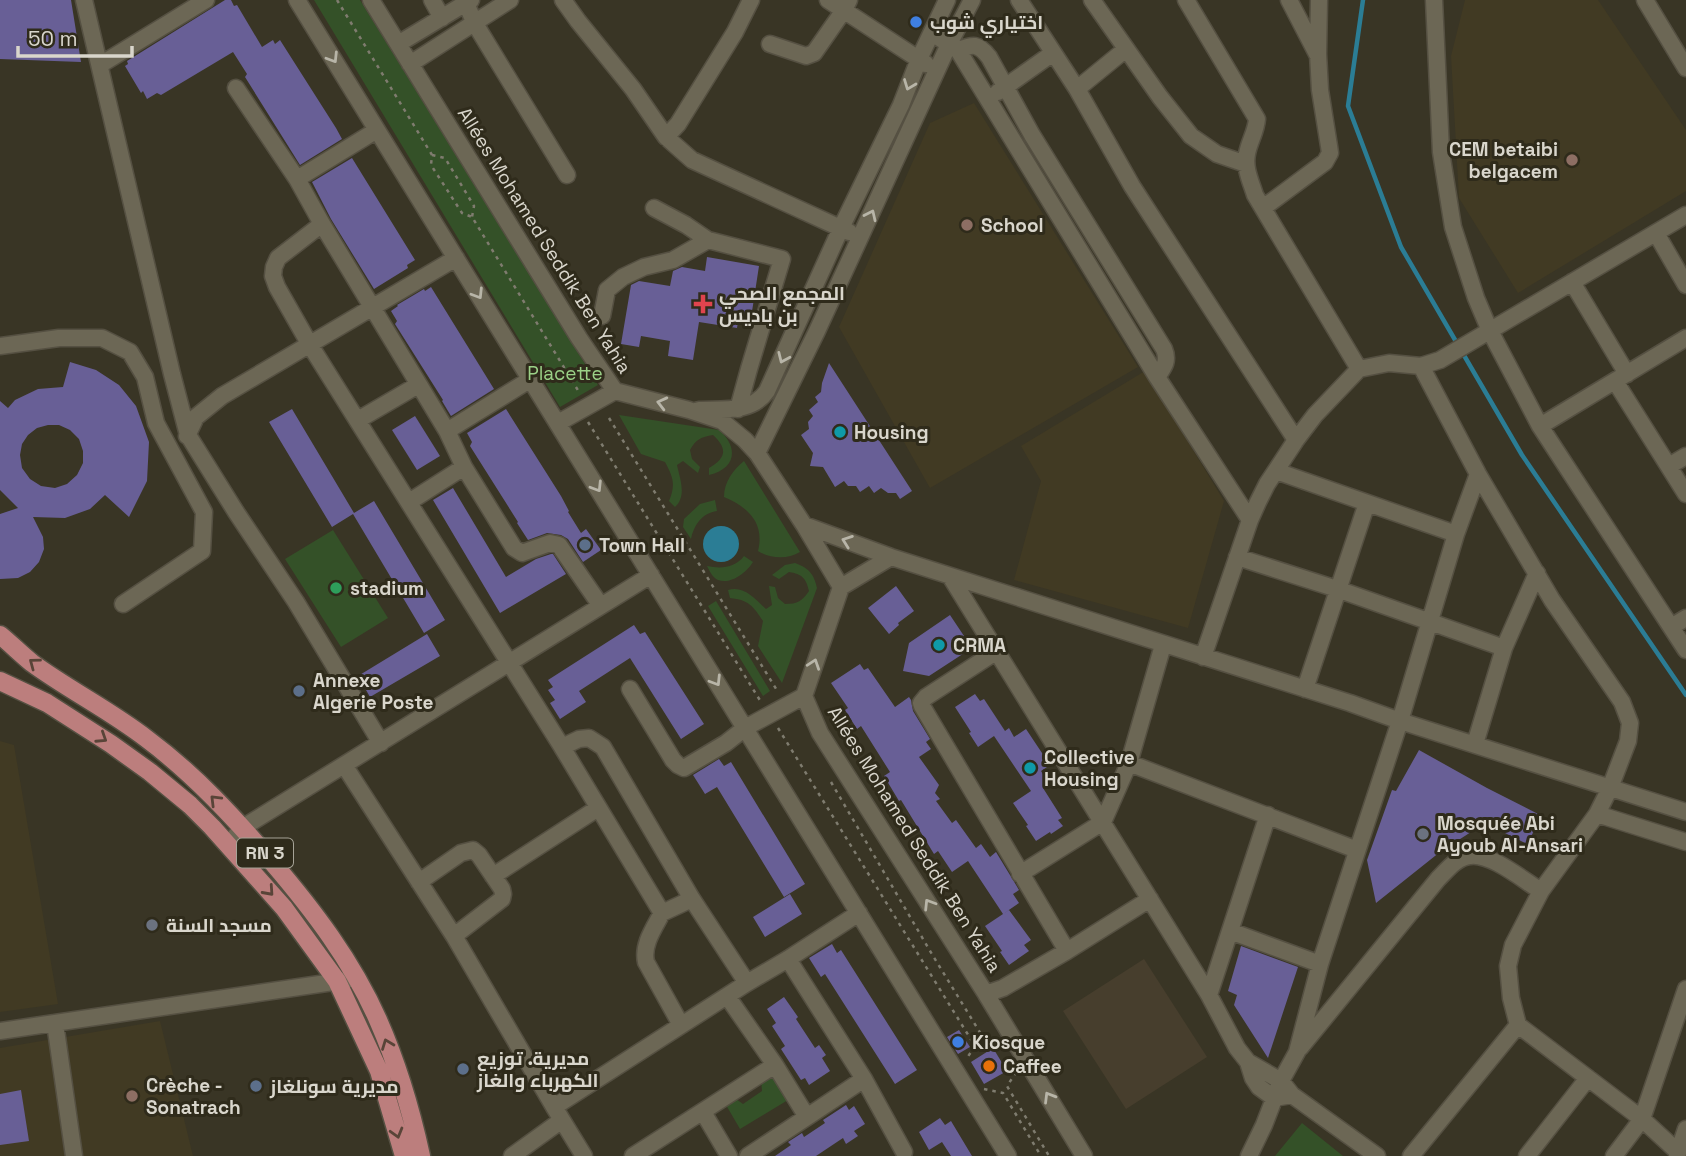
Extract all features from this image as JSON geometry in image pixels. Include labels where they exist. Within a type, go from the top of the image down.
[{"type":"main road","name":"RN 3","points":[[0,635],[31,661],[148,739],[191,776],[242,828],[313,913],[345,959],[377,1018],[394,1060],[404,1156]]},
{"type":"main road","name":"RN 3","points":[[0,681],[47,703],[141,765],[190,805],[228,845],[299,926],[337,981],[421,1156]]},
{"type":"street","points":[[84,0],[172,374],[184,438],[296,602],[381,743]]},
{"type":"street","points":[[100,65],[206,0]]},
{"type":"street","points":[[297,0],[1008,1156]]},
{"type":"street","name":"Allées Mohamed Seddik Ben Yahia","points":[[371,0],[579,338],[615,391],[722,421],[746,440],[757,453],[804,526],[841,587],[804,696],[820,733],[986,994],[1084,1156]]},
{"type":"street","points":[[432,0],[442,18]]},
{"type":"street","points":[[410,64],[510,0]]},
{"type":"street","points":[[563,0],[633,89],[666,137],[692,160],[860,239]]},
{"type":"street","points":[[666,137],[678,124],[735,32],[751,0]]},
{"type":"street","points":[[828,0],[846,5],[937,72]]},
{"type":"street","points":[[689,410],[738,409],[755,403],[767,391],[841,228],[901,105],[947,0]]},
{"type":"street","points":[[757,453],[817,331],[937,72],[954,47],[972,0]]},
{"type":"street","points":[[1019,0],[1077,89],[1132,186],[1296,440]]},
{"type":"street","points":[[1091,0],[1160,97],[1192,136],[1217,154],[1246,164]]},
{"type":"street","points":[[1186,0],[1257,119],[1246,164],[1255,195],[1359,369]]},
{"type":"street","points":[[1289,0],[1318,54]]},
{"type":"street","points":[[1263,208],[1325,162],[1330,153],[1320,90],[1319,0]]},
{"type":"street","points":[[1434,0],[1441,152],[1453,227],[1476,298],[1539,426],[1686,650]]},
{"type":"street","points":[[1645,0],[1686,68]]},
{"type":"street","points":[[398,44],[468,2],[474,22],[567,175]]},
{"type":"street","points":[[770,44],[806,56],[814,53],[846,5]]},
{"type":"street","points":[[932,33],[954,47],[988,98],[1157,377],[1250,520]]},
{"type":"street","points":[[954,47],[970,45],[982,49],[989,57],[1032,135],[1164,349],[1167,363],[1157,377]]},
{"type":"street","points":[[1077,89],[1126,49]]},
{"type":"street","points":[[988,98],[1053,52]]},
{"type":"street","points":[[236,88],[297,179],[514,548],[522,553],[550,543],[559,545],[601,606]]},
{"type":"street","points":[[297,179],[377,130]]},
{"type":"street","points":[[883,142],[900,152]]},
{"type":"street","points":[[654,208],[708,240],[782,259],[738,409]]},
{"type":"street","points":[[1203,657],[1250,520],[1267,484],[1315,415],[1359,369],[1389,363],[1421,366],[1440,360],[1686,215]]},
{"type":"street","points":[[322,224],[278,258],[273,276],[277,287],[310,345],[562,747],[662,913]]},
{"type":"street","points":[[1656,233],[1686,285]]},
{"type":"street","points":[[602,316],[607,290],[623,277],[673,260],[708,240]]},
{"type":"street","points":[[184,438],[196,417],[222,396],[456,258]]},
{"type":"street","points":[[1572,282],[1686,494]]},
{"type":"street","points":[[0,346],[59,338],[102,338],[130,352],[145,377],[156,424],[204,512],[202,551],[123,604]]},
{"type":"street","points":[[1539,426],[1686,338]]},
{"type":"street","points":[[1421,366],[1478,474],[1552,600],[1622,702],[1630,723],[1628,741],[1597,814],[1541,891],[1513,945],[1508,966],[1511,998],[1518,1025],[1642,1119],[1680,1152],[1686,1129]]},
{"type":"street","points":[[447,431],[531,379]]},
{"type":"street","points":[[358,420],[418,385]]},
{"type":"street","points":[[558,424],[615,391]]},
{"type":"street","points":[[1669,466],[1686,456]]},
{"type":"street","points":[[409,502],[464,467]]},
{"type":"street","points":[[1276,471],[1457,534]]},
{"type":"street","points":[[1297,1052],[1320,964],[1478,474]]},
{"type":"street","points":[[1305,689],[1367,503]]},
{"type":"street","points":[[804,526],[891,557],[1686,813]]},
{"type":"street","points":[[841,587],[891,557]]},
{"type":"street","points":[[1237,558],[1337,589],[1504,648]]},
{"type":"street","points":[[1475,744],[1504,648],[1537,573]]},
{"type":"street","points":[[228,845],[242,828],[651,575]]},
{"type":"street","points":[[950,576],[1209,995],[1237,1048],[1248,1062],[1253,1078],[1259,1087],[1274,1098],[1292,1095]]},
{"type":"street","points":[[1671,627],[1686,618]]},
{"type":"street","points":[[1020,874],[1103,822],[1129,762],[1163,645]]},
{"type":"street","points":[[997,652],[926,697],[921,703],[1066,951]]},
{"type":"street","points":[[630,690],[673,760],[684,768],[745,728],[804,696]]},
{"type":"street","points":[[562,747],[579,739],[589,738],[603,747],[692,899],[747,983]]},
{"type":"street","points":[[1129,762],[1357,850]]},
{"type":"street","points":[[344,765],[454,936],[584,1156]]},
{"type":"street","points":[[493,876],[598,808]]},
{"type":"street","points":[[1597,814],[1686,842]]},
{"type":"street","points":[[1209,995],[1268,815]]},
{"type":"street","points":[[419,882],[461,853],[473,850],[502,889],[502,899],[454,936]]},
{"type":"street","points":[[1249,1156],[1281,1081],[1297,1052],[1453,863],[1469,856],[1492,860],[1541,891]]},
{"type":"street","points":[[681,1025],[644,956],[662,913],[692,899]]},
{"type":"street","points":[[986,994],[1003,988],[1150,899]]},
{"type":"street","points":[[512,1156],[558,1114],[681,1025],[859,913]]},
{"type":"street","points":[[1230,932],[1320,964]]},
{"type":"street","points":[[788,959],[864,1079],[904,1152]]},
{"type":"street","points":[[0,1031],[356,979]]},
{"type":"street","points":[[1614,1156],[1642,1119],[1686,989]]},
{"type":"street","points":[[726,996],[775,1065],[807,1117]]},
{"type":"street","points":[[55,1023],[74,1156]]},
{"type":"street","points":[[1411,1156],[1518,1025]]},
{"type":"street","points":[[1248,1062],[1281,1081],[1292,1095],[1377,1156]]},
{"type":"street","points":[[633,1156],[657,1150],[703,1112],[775,1065]]},
{"type":"street","points":[[1527,1156],[1588,1078]]},
{"type":"street","points":[[748,1156],[864,1079]]},
{"type":"street","points":[[703,1112],[729,1156]]},
{"type":"path","points":[[337,0],[432,155],[431,165],[462,214],[472,217]]},
{"type":"path","points":[[432,155],[445,158],[474,206],[472,217],[580,395]]},
{"type":"path","points":[[609,418],[786,705]]},
{"type":"path","points":[[588,422],[975,1046],[965,1062]]},
{"type":"path","points":[[828,777],[984,1039],[994,1039]]},
{"type":"path","points":[[1008,1062],[1015,1074],[1007,1086],[1049,1156]]},
{"type":"path","points":[[982,1089],[1003,1093],[1041,1156]]},
{"type":"shaded area","name":"CEM betaibi belgacem","points":[[1465,0],[1598,0],[1686,130],[1686,191],[1518,293],[1459,198],[1451,56]]},
{"type":"shaded area","name":"School","points":[[974,103],[1138,367],[930,488],[839,327],[930,123]]},
{"type":"shaded area","points":[[1145,371],[1224,501],[1188,628],[1014,580],[1041,481],[1021,446]]},
{"type":"shaded area","points":[[0,741],[14,745],[58,1004],[0,1012]]},
{"type":"shaded area","points":[[1144,959],[1207,1057],[1126,1109],[1063,1011]]},
{"type":"shaded area","points":[[160,1021],[193,1156],[0,1156],[0,1048]]},
{"type":"green space","name":"Placette","points":[[314,0],[360,0],[598,385],[560,407]]},
{"type":"green space","points":[[619,415],[719,430],[730,443],[732,457],[725,468],[709,475],[709,468],[722,457],[723,449],[713,435],[697,441],[690,450],[692,459],[700,467],[698,473],[683,461],[677,465],[682,493],[675,507],[669,501],[673,481],[665,462],[641,454]]},
{"type":"green space","points":[[744,461],[800,552],[778,557],[758,551],[759,532],[753,517],[724,497],[730,477]]},
{"type":"green space","points":[[715,500],[717,511],[700,520],[691,539],[683,527],[684,519],[700,504]]},
{"type":"green space","name":"stadium","points":[[333,530],[388,618],[341,647],[285,559]]},
{"type":"green space","points":[[744,556],[753,562],[747,570],[728,581],[716,579],[707,566],[727,567]]},
{"type":"green space","points":[[795,563],[810,572],[817,588],[782,683],[758,646],[763,621],[750,605],[730,598],[728,590],[744,591],[766,609],[772,605],[769,586],[775,587],[778,598],[785,604],[796,603],[809,591],[803,577],[789,572],[779,579],[772,575],[785,565]]},
{"type":"green space","points":[[716,601],[770,691],[763,696],[708,606]]},
{"type":"green space","points":[[772,1074],[788,1100],[740,1129],[726,1105],[736,1099],[743,1104],[762,1091],[761,1080]]},
{"type":"green space","points":[[1302,1123],[1343,1156],[1275,1156]]},
{"type":"water","points":[[721,526],[734,531],[739,544],[734,557],[721,562],[708,557],[703,544],[708,531]]},
{"type":"building","points":[[0,0],[71,0],[81,62],[0,59]]},
{"type":"building","points":[[225,0],[231,0],[234,6],[237,5],[262,47],[273,40],[275,44],[280,40],[342,139],[300,165],[245,77],[247,74],[233,52],[161,95],[157,93],[147,99],[143,91],[141,93],[125,66],[127,61]]},
{"type":"building","points":[[352,158],[415,260],[407,265],[408,268],[374,289],[331,219],[312,182]]},
{"type":"building","points":[[707,257],[759,266],[751,318],[739,316],[737,328],[699,322],[693,360],[668,356],[670,341],[641,336],[639,347],[621,344],[631,285],[639,281],[670,286],[673,271],[682,267],[705,271]]},
{"type":"building","points":[[431,287],[494,389],[451,416],[395,324],[397,321],[391,311]]},
{"type":"building","points":[[70,362],[96,370],[119,385],[136,406],[149,442],[147,481],[129,517],[105,495],[90,509],[65,518],[33,517],[43,537],[44,549],[39,562],[30,572],[18,578],[0,579],[0,514],[18,508],[0,490],[0,401],[8,408],[15,400],[38,389],[63,387]],"holes":[[[59,425],[70,430],[79,439],[83,463],[77,475],[67,484],[55,488],[41,486],[30,479],[22,468],[22,444],[37,428]]]},
{"type":"building","name":"Housing","points":[[829,363],[912,491],[900,499],[896,493],[888,493],[881,488],[874,493],[869,486],[860,492],[856,486],[848,486],[844,481],[835,487],[823,467],[810,466],[813,453],[801,435],[809,429],[808,422],[813,416],[809,410],[818,402],[815,397],[821,392]]},
{"type":"building","points":[[292,409],[354,513],[374,501],[445,620],[424,633],[353,514],[332,527],[269,422]]},
{"type":"building","points":[[506,409],[581,533],[586,529],[601,550],[583,562],[568,539],[561,535],[547,533],[528,540],[470,446],[472,442],[467,433]]},
{"type":"building","points":[[415,416],[440,456],[417,470],[392,430]]},
{"type":"building","points":[[453,488],[506,577],[536,559],[551,554],[566,574],[500,613],[433,500]]},
{"type":"building","name":"CRMA","points":[[896,586],[914,611],[889,634],[868,608]]},
{"type":"building","name":"CRMA","points":[[950,615],[972,648],[929,676],[903,671],[909,643]]},
{"type":"building","points":[[634,625],[640,634],[645,632],[704,724],[681,739],[630,658],[579,691],[586,702],[560,719],[550,703],[555,700],[548,690],[553,687],[548,680]]},
{"type":"building","points":[[427,634],[440,656],[370,697],[358,676]]},
{"type":"building","points":[[860,664],[864,670],[868,668],[895,707],[909,697],[911,700],[913,711],[930,739],[926,742],[931,749],[919,757],[939,785],[935,793],[940,799],[936,801],[952,823],[956,820],[976,848],[981,844],[990,857],[996,852],[1019,890],[1013,894],[1019,903],[1003,914],[968,861],[952,872],[938,851],[934,854],[884,776],[890,772],[861,726],[857,729],[845,710],[848,708],[831,683]]},
{"type":"building","name":"ِCollective Housing","points":[[975,694],[980,701],[984,699],[1005,731],[1009,728],[1014,737],[1026,729],[1050,765],[1041,771],[1049,784],[1043,788],[1062,818],[1058,820],[1063,826],[1051,834],[1050,832],[1036,841],[1026,826],[1028,825],[1013,803],[1031,791],[994,736],[978,747],[969,733],[971,732],[955,707]]},
{"type":"building","name":"Mosquée Abi Ayoub Al-Ansari","points":[[1419,750],[1542,816],[1527,844],[1485,823],[1440,852],[1376,903],[1367,860],[1392,790],[1396,791]]},
{"type":"building","points":[[719,759],[724,766],[731,762],[805,884],[784,897],[717,787],[705,794],[693,775]]},
{"type":"building","points":[[790,894],[802,914],[765,937],[753,917]]},
{"type":"building","points":[[1009,910],[1031,940],[1024,945],[1029,951],[1009,965],[985,926]]},
{"type":"building","points":[[832,944],[837,953],[841,950],[917,1070],[895,1084],[825,974],[821,977],[809,958]]},
{"type":"building","points":[[1241,946],[1298,967],[1268,1058],[1234,1005],[1237,995],[1228,991]]},
{"type":"building","points":[[784,997],[815,1048],[819,1045],[826,1055],[822,1058],[830,1071],[809,1085],[805,1078],[801,1080],[781,1049],[785,1046],[772,1026],[776,1023],[767,1009]]},
{"type":"building","name":"Kiosque","points":[[959,1030],[970,1047],[958,1054],[947,1037]]},
{"type":"building","name":"Caffee","points":[[993,1048],[1007,1071],[984,1084],[971,1062]]},
{"type":"building","points":[[21,1090],[29,1141],[0,1145],[0,1094]]},
{"type":"building","points":[[846,1105],[849,1110],[854,1106],[865,1124],[854,1131],[858,1136],[846,1144],[843,1138],[816,1156],[775,1156],[791,1145],[788,1142],[802,1133],[804,1137]]},
{"type":"building","points":[[940,1118],[945,1125],[951,1121],[972,1156],[951,1156],[942,1142],[929,1150],[919,1132]]},
{"type":"waterway","points":[[1363,0],[1348,106],[1401,247],[1522,455],[1686,695]]},
{"type":"place","name":"اختياري شوب","points":[[916,22]]},
{"type":"place","name":"CEM betaibi belgacem","points":[[1572,160]]},
{"type":"place","name":"School","points":[[967,225]]},
{"type":"place","name":"المجمع الصحي بن باديس","points":[[703,304]]},
{"type":"place","name":"Housing","points":[[840,432]]},
{"type":"place","name":"Town Hall","points":[[585,545]]},
{"type":"place","name":"stadium","points":[[336,588]]},
{"type":"place","name":"CRMA","points":[[939,645]]},
{"type":"place","name":"Annexe Algerie Poste","points":[[299,691]]},
{"type":"place","name":"ِCollective Housing","points":[[1030,768]]},
{"type":"place","name":"Mosquée Abi Ayoub Al-Ansari","points":[[1423,834]]},
{"type":"place","name":"مسجد السنة","points":[[152,925]]},
{"type":"place","name":"Kiosque","points":[[958,1042]]},
{"type":"place","name":"Caffee","points":[[989,1066]]},
{"type":"place","name":"مديرية. توزيع الكهرباء والغاز","points":[[463,1069]]},
{"type":"place","name":"مديرية سونلغاز","points":[[256,1086]]},
{"type":"place","name":"Crèche - Sonatrach","points":[[132,1096]]}]
